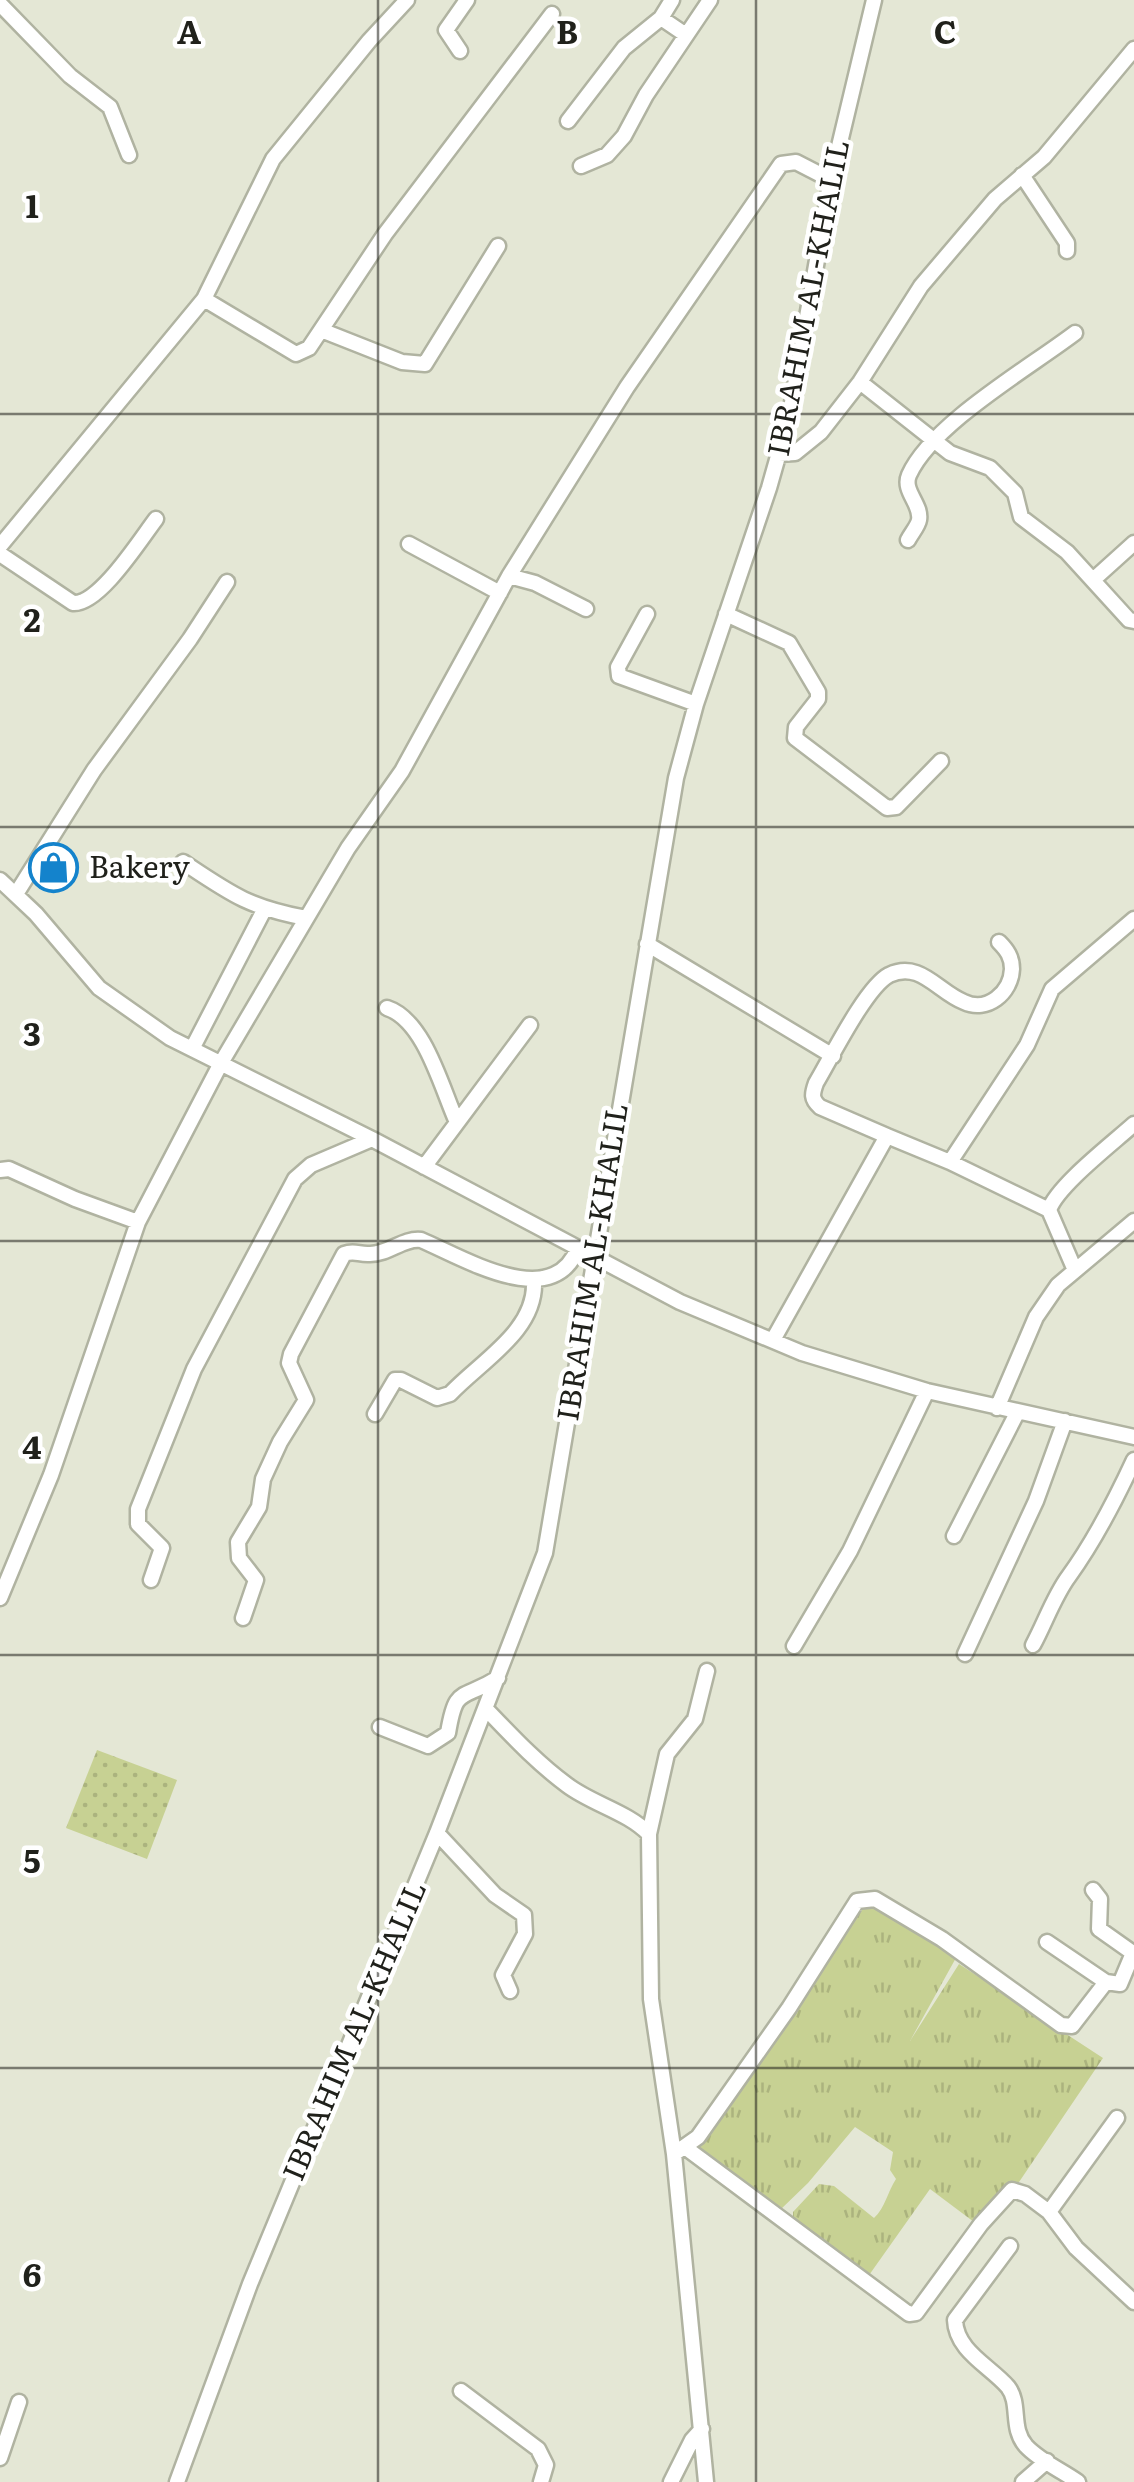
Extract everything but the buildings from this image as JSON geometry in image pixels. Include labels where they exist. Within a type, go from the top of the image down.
[{"type":"street","points":[[0,546],[204,299],[273,159],[368,41],[408,0]]},
{"type":"street","points":[[460,52],[446,30],[467,0]]},
{"type":"street","points":[[568,121],[624,48],[661,18],[672,0]]},
{"type":"street","points":[[581,166],[607,155],[624,136],[646,95],[710,0]]},
{"type":"street","name":"IBRAHIM AL-KHALIL","points":[[177,2482],[306,2144],[437,1833],[536,1582],[551,1530],[676,778],[696,704],[790,414],[831,180],[874,0]]},
{"type":"street","points":[[0,4],[70,76],[110,107],[128,156]]},
{"type":"street","points":[[204,299],[296,354],[310,348],[385,234],[552,14]]},
{"type":"street","points":[[661,18],[686,35]]},
{"type":"street","points":[[779,454],[794,453],[821,432],[860,382],[921,286],[995,199],[1044,158],[1134,48]]},
{"type":"street","points":[[0,1598],[51,1476],[138,1222],[221,1063],[348,848],[402,771],[509,576],[644,361],[781,164],[796,162],[831,180]]},
{"type":"street","points":[[1022,175],[1067,242],[1067,250]]},
{"type":"street","points":[[322,330],[402,362],[425,364],[498,246]]},
{"type":"street","points":[[908,540],[919,522],[909,491],[909,476],[934,441],[1075,333]]},
{"type":"street","points":[[860,382],[950,453],[990,468],[1016,493],[1020,517],[1067,552],[1134,621]]},
{"type":"street","points":[[0,554],[81,604],[90,600],[110,578],[156,519]]},
{"type":"street","points":[[1093,580],[1134,543]]},
{"type":"street","points":[[409,544],[500,592]]},
{"type":"street","points":[[509,576],[536,582],[586,609]]},
{"type":"street","points":[[16,894],[94,770],[227,582]]},
{"type":"street","points":[[647,614],[618,666],[620,676],[696,704]]},
{"type":"street","points":[[726,614],[785,640],[794,649],[818,692],[814,706],[796,726],[795,738],[887,808],[896,807],[940,761]]},
{"type":"street","points":[[183,862],[240,900],[264,910],[306,918]]},
{"type":"street","points":[[0,880],[98,988],[120,1006],[192,1049],[372,1138],[680,1302],[802,1353],[997,1408],[1134,1437]]},
{"type":"street","points":[[192,1049],[264,910]]},
{"type":"street","points":[[950,1162],[1027,1045],[1052,988],[1134,919]]},
{"type":"street","points":[[999,942],[1009,952],[1012,968],[1006,990],[998,999],[978,1005],[964,1002],[913,971],[900,971],[879,982],[861,1006],[812,1094],[814,1102],[1049,1210],[1074,1268]]},
{"type":"street","points":[[648,944],[833,1056]]},
{"type":"street","points":[[387,1008],[408,1019],[420,1037],[456,1120]]},
{"type":"street","points":[[424,1167],[530,1025]]},
{"type":"street","points":[[1049,1210],[1064,1187],[1134,1124]]},
{"type":"street","points":[[773,1340],[887,1136]]},
{"type":"street","points":[[151,1580],[162,1548],[138,1524],[138,1508],[194,1369],[222,1311],[301,1171],[372,1138]]},
{"type":"street","points":[[0,1170],[9,1169],[138,1222]]},
{"type":"street","points":[[997,1408],[1036,1317],[1058,1284],[1134,1221]]},
{"type":"street","points":[[243,1618],[256,1580],[239,1558],[238,1542],[259,1507],[263,1479],[280,1442],[306,1400],[289,1363],[291,1354],[344,1254],[371,1254],[412,1238],[534,1282],[556,1276],[574,1260],[578,1248]]},
{"type":"street","points":[[374,1414],[395,1380],[437,1398],[450,1394],[512,1337],[534,1298],[534,1282]]},
{"type":"street","points":[[794,1646],[850,1552],[928,1390]]},
{"type":"street","points":[[954,1536],[1018,1413]]},
{"type":"street","points":[[964,1654],[1036,1502],[1065,1422]]},
{"type":"street","points":[[1033,1645],[1068,1577],[1101,1528],[1134,1460]]},
{"type":"street","points":[[706,2482],[680,2151],[651,1998],[648,1834],[664,1764],[695,1719],[707,1671]]},
{"type":"street","points":[[380,1727],[428,1746],[448,1733],[450,1710],[458,1697],[498,1678]]},
{"type":"street","points":[[486,1709],[569,1787],[648,1834]]},
{"type":"street","points":[[437,1833],[495,1895],[524,1915],[526,1934],[503,1975],[510,1991]]},
{"type":"street","points":[[1047,1942],[1106,1982],[1120,1984],[1133,1956],[1099,1929],[1100,1899],[1094,1890]]},
{"type":"street","points":[[680,2151],[698,2138],[861,1899],[875,1899],[942,1940],[1066,2027],[1077,2023],[1106,1982]]},
{"type":"street","points":[[1049,2212],[1117,2118]]},
{"type":"street","points":[[680,2151],[909,2314],[916,2313],[980,2224],[1012,2190],[1025,2194],[1049,2212],[1076,2248],[1134,2302]]},
{"type":"street","points":[[1010,2246],[955,2320],[956,2329],[972,2353],[1012,2393],[1017,2435],[1035,2454],[1078,2482]]},
{"type":"street","points":[[461,2391],[538,2449],[546,2465],[541,2482]]},
{"type":"street","points":[[0,2458],[19,2402]]},
{"type":"street","points":[[671,2482],[692,2440],[702,2430]]},
{"type":"street","points":[[1023,2482],[1046,2461]]},
{"type":"green space","points":[[97,1750],[177,1780],[147,1859],[66,1828]]},
{"type":"green space","points":[[867,1903],[957,1956],[910,2041],[959,1964],[1103,2058],[1017,2185],[974,2222],[930,2189],[867,2278],[793,2219],[793,2212],[819,2184],[834,2186],[874,2218],[896,2179],[890,2170],[893,2152],[855,2127],[779,2211],[696,2147]]},
{"type":"place","name":"Bakery","points":[[54,868]]}]
